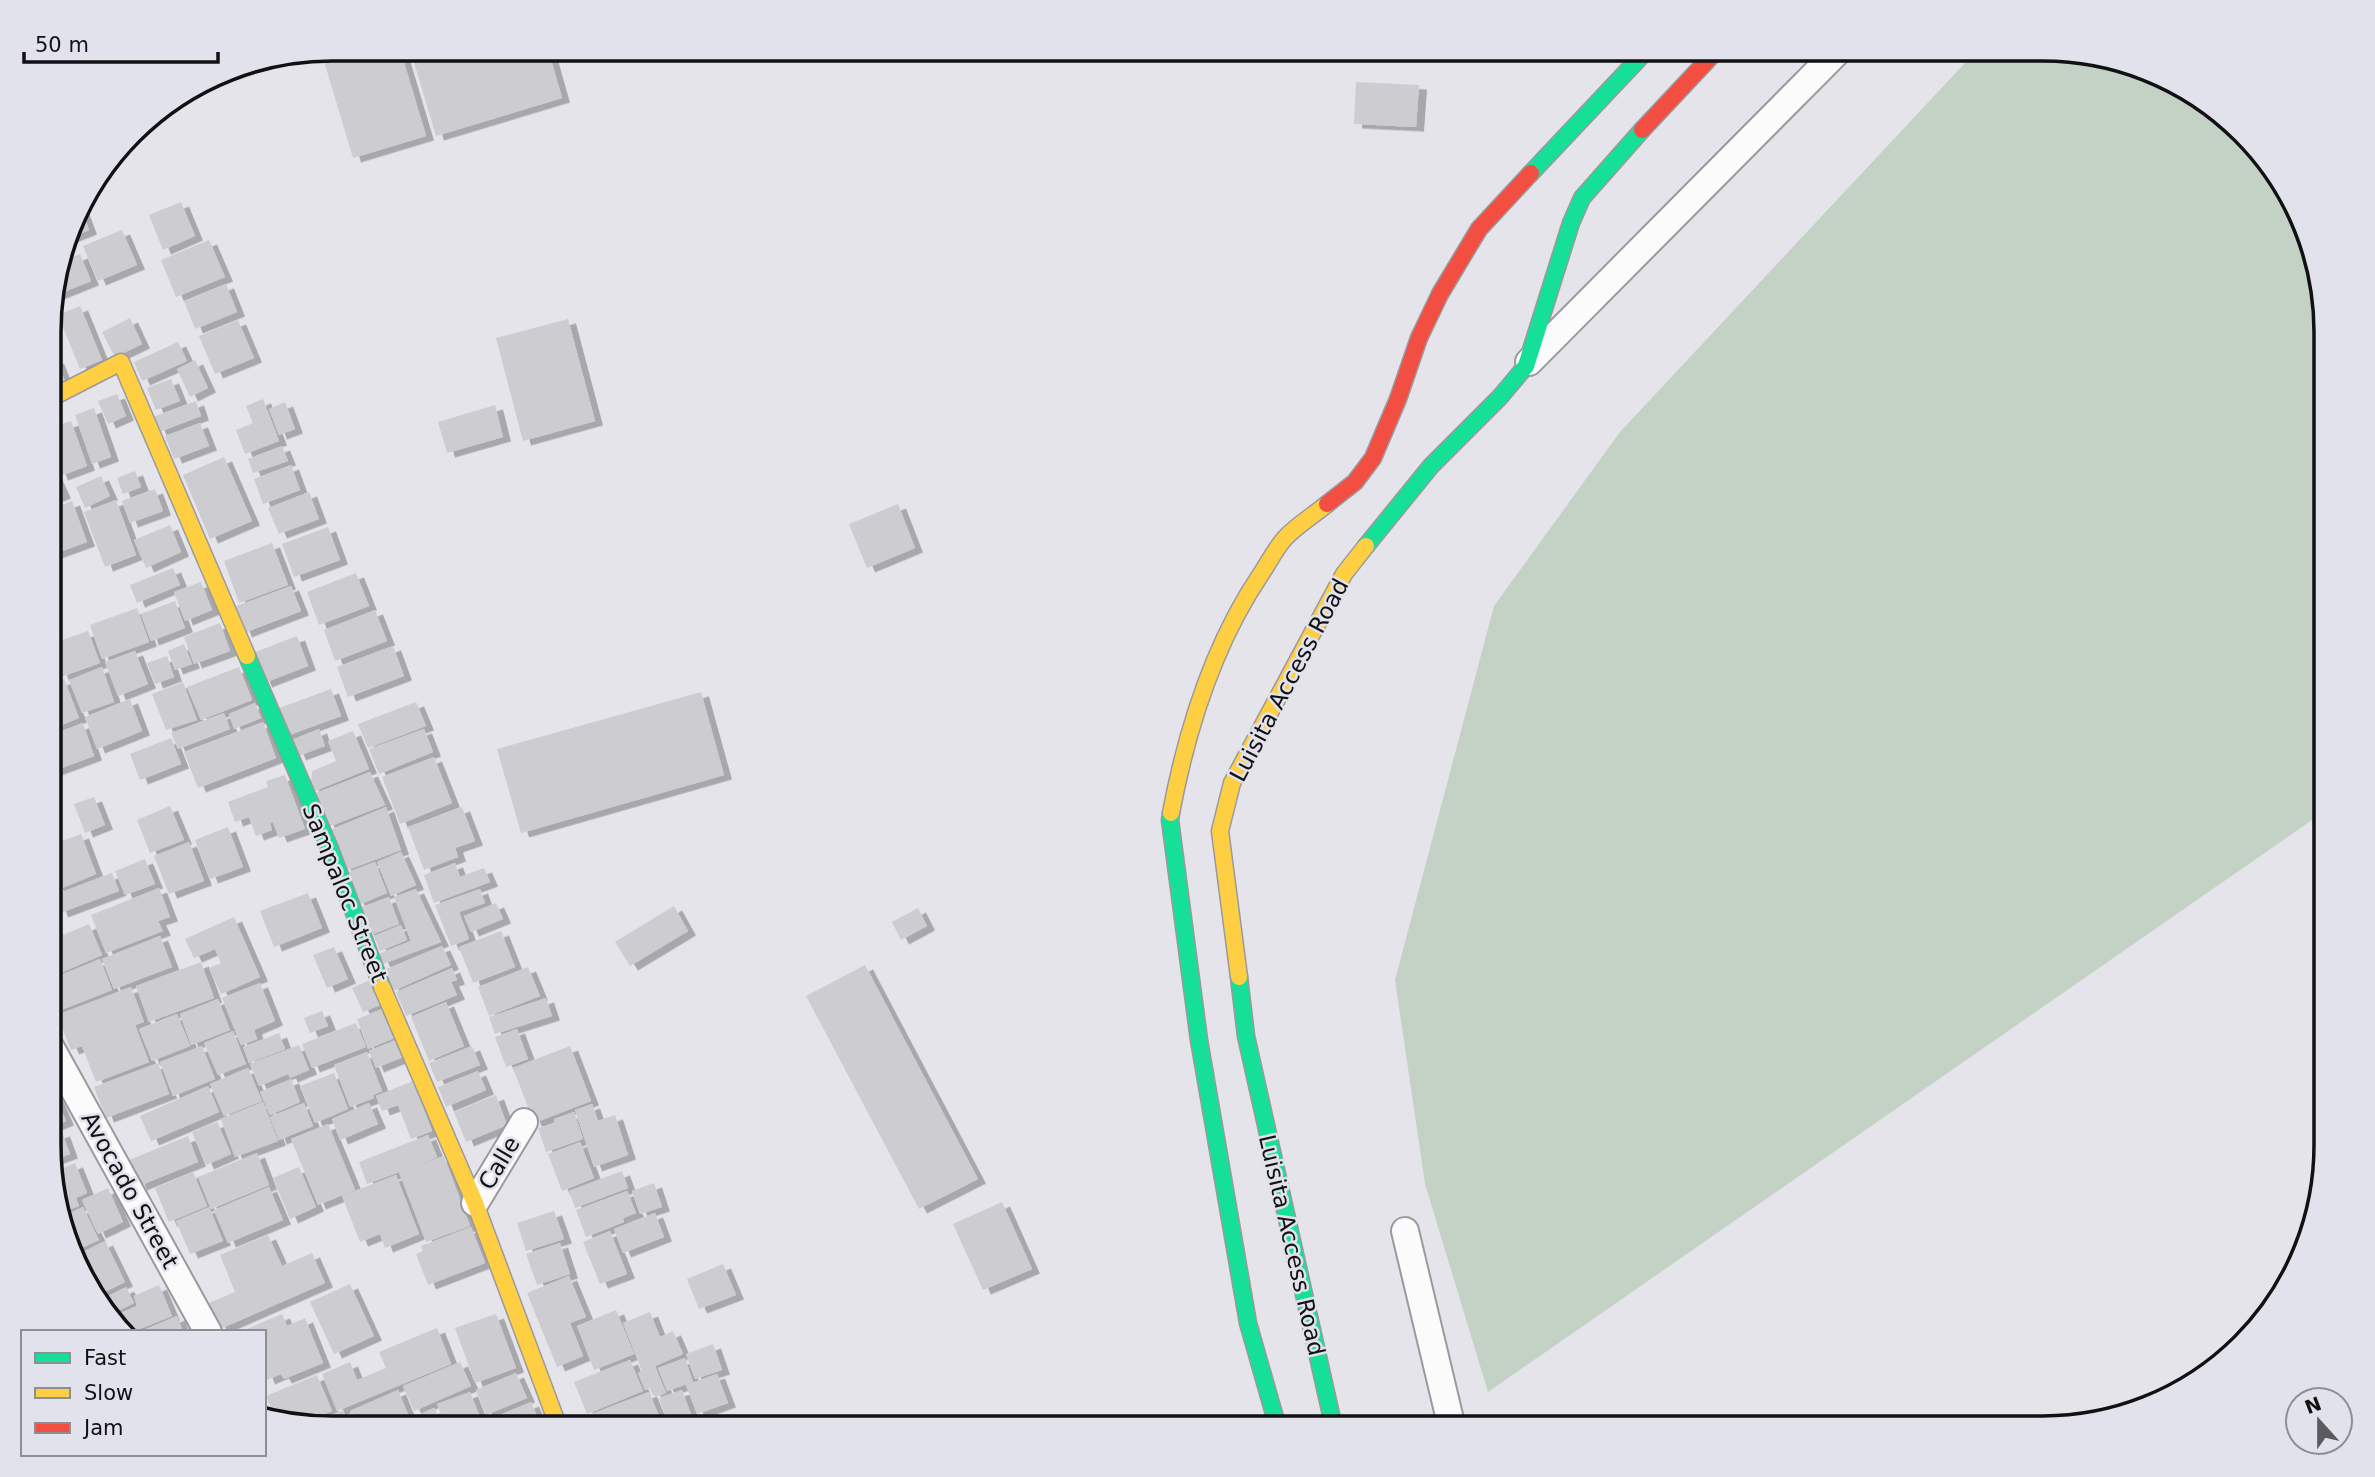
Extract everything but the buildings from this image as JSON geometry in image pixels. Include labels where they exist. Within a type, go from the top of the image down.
[{"type":"main road","points":[[1275,1416],[1248,1323],[1199,1040],[1170,820],[1179,771],[1198,704],[1220,645],[1246,596],[1285,538],[1354,482],[1373,458],[1424,327],[1440,294],[1479,229],[1637,61]]},
{"type":"main road","name":"Luisita Access Road","points":[[1331,1416],[1246,1036],[1220,831],[1232,783],[1344,574],[1431,466],[1500,397],[1526,366],[1571,223],[1582,198],[1610,164],[1707,61]]},
{"type":"main road","name":"Sampaloc Street","points":[[61,393],[121,362],[330,849],[385,993],[475,1203],[555,1416]]},
{"type":"street","points":[[1526,366],[1828,61]]},
{"type":"street","name":"Avocado Street","points":[[61,1066],[207,1330]]},
{"type":"street","name":"Calle","points":[[475,1203],[524,1122]]},
{"type":"street","points":[[1405,1231],[1449,1416]]},
{"type":"green space","points":[[1967,61],[2043,61],[2096,66],[2163,89],[2208,117],[2258,167],[2286,212],[2309,279],[2314,332],[2314,819],[1488,1392],[1425,1184],[1395,980],[1494,606],[1620,432]]},
{"type":"traffic: fast","points":[[1531,173],[1637,61]]},
{"type":"traffic: fast","points":[[1366,546],[1431,466],[1500,397],[1526,366],[1571,223],[1582,198],[1642,130]]},
{"type":"traffic: fast","points":[[247,656],[330,849],[382,987]]},
{"type":"traffic: fast","points":[[1171,813],[1199,1040],[1248,1323],[1275,1416]]},
{"type":"traffic: fast","points":[[1239,977],[1246,1036],[1331,1416]]},
{"type":"traffic: slow","points":[[61,393],[121,362],[247,656]]},
{"type":"traffic: slow","points":[[1171,813],[1194,719],[1229,629],[1282,542],[1327,504]]},
{"type":"traffic: slow","points":[[1239,977],[1220,831],[1232,783],[1344,574],[1366,546]]},
{"type":"traffic: slow","points":[[382,987],[475,1203],[555,1416]]},
{"type":"traffic: jam","points":[[1642,130],[1707,61]]},
{"type":"traffic: jam","points":[[1327,504],[1355,482],[1373,458],[1398,399],[1419,338],[1440,294],[1479,229],[1531,173]]}]
